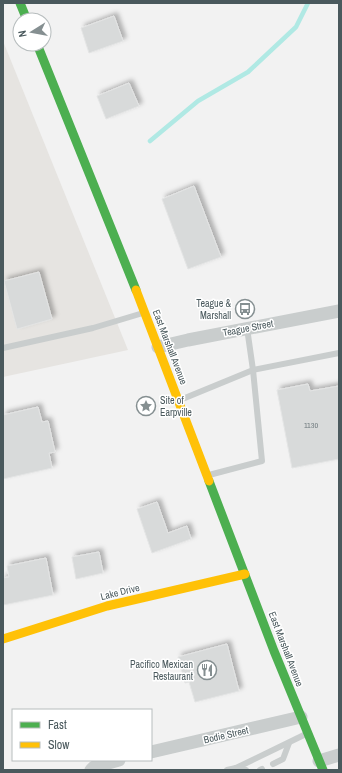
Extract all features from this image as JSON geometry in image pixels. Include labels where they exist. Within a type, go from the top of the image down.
[{"type":"main road","name":"East Marshall Avenue","points":[[40,52],[179,400],[274,651],[321,766]]},
{"type":"main road","name":"Lake Drive","points":[[3,639],[113,605],[246,574]]},
{"type":"street","name":"Teague Street","points":[[158,347],[339,311]]},
{"type":"street","name":"Bodie Street","points":[[152,752],[301,717]]},
{"type":"street","points":[[321,766],[339,755]]},
{"type":"street","points":[[91,770],[94,767],[115,761]]},
{"type":"lane","points":[[3,348],[93,328],[144,312]]},
{"type":"lane","points":[[207,475],[262,461],[248,328]]},
{"type":"lane","points":[[179,400],[253,370],[339,353]]},
{"type":"lane","points":[[227,770],[236,768],[308,733]]},
{"type":"lane","points":[[273,764],[283,759],[289,743]]},
{"type":"lane","points":[[236,768],[246,770]]},
{"type":"shaded area","points":[[3,41],[128,350],[3,377]]},
{"type":"building","points":[[114,16],[123,41],[89,53],[81,28]]},
{"type":"building","points":[[129,83],[139,106],[106,119],[97,96]]},
{"type":"building","points":[[194,186],[221,257],[188,269],[162,199]]},
{"type":"building","points":[[39,272],[52,319],[17,329],[4,281]]},
{"type":"building","points":[[308,384],[310,391],[339,386],[339,459],[292,468],[277,390]]},
{"type":"building","points":[[38,407],[42,422],[48,421],[55,452],[49,453],[52,468],[3,479],[3,415]]},
{"type":"building","points":[[157,502],[168,533],[187,526],[191,539],[152,553],[137,509]]},
{"type":"building","points":[[99,552],[103,573],[76,579],[72,557]]},
{"type":"building","points":[[46,558],[53,595],[3,605],[3,578],[9,577],[7,566]]},
{"type":"building","name":"Pacifico Mexican Restaurant","points":[[227,644],[239,691],[195,702],[189,682],[185,683],[178,657]]},
{"type":"waterway","points":[[150,141],[198,101],[248,72],[296,27],[308,3]]},
{"type":"traffic: fast","points":[[20,3],[24,12]]},
{"type":"traffic: fast","points":[[40,52],[136,290]]},
{"type":"traffic: fast","points":[[209,481],[274,651],[323,770]]},
{"type":"traffic: slow","points":[[136,290],[209,481]]},
{"type":"traffic: slow","points":[[3,639],[107,606],[245,574]]},
{"type":"place","name":"Teague & Marshall","points":[[245,309]]},
{"type":"place","name":"Site of Earpville","points":[[146,406]]},
{"type":"place","name":"Pacifico Mexican Restaurant","points":[[207,670]]}]
